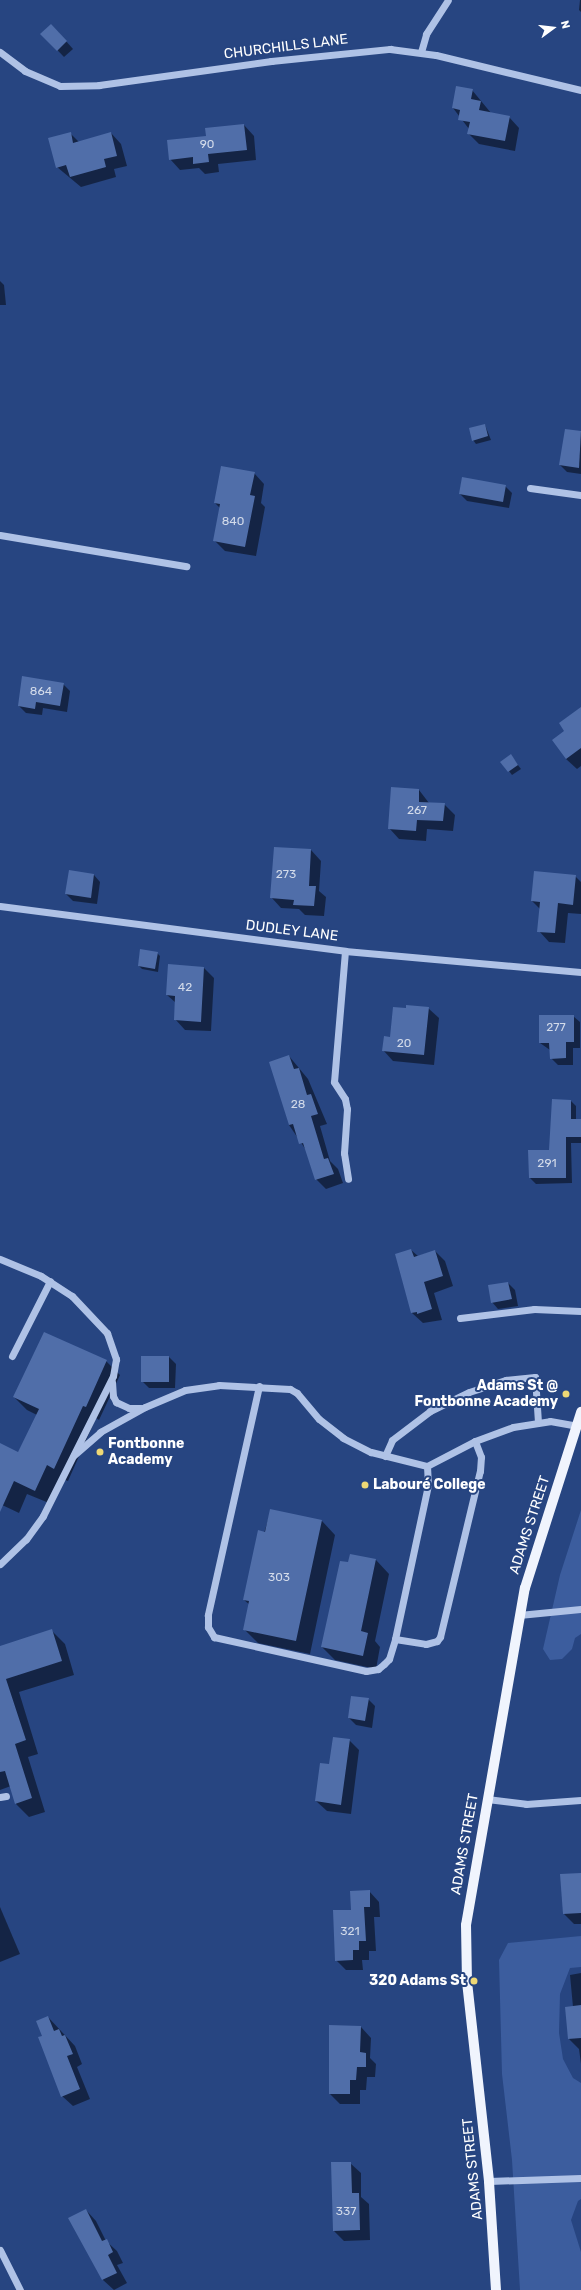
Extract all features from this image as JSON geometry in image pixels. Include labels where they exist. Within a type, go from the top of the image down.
[{"type":"main road","name":"ADAMS STREET","points":[[496,2290],[488,2181],[468,1988],[466,1943],[472,1884],[519,1615],[540,1535],[581,1412]]},
{"type":"street","points":[[421,52],[426,34],[448,0]]},
{"type":"street","name":"CHURCHILLS LANE","points":[[0,52],[36,78],[60,86],[78,87],[373,49],[421,52],[581,90]]},
{"type":"street","points":[[530,488],[581,495]]},
{"type":"street","points":[[0,535],[186,566]]},
{"type":"street","name":"DUDLEY LANE","points":[[0,906],[345,951],[581,972]]},
{"type":"street","points":[[345,951],[334,1082],[344,1099],[347,1109],[344,1153],[348,1179]]},
{"type":"street","points":[[0,1259],[50,1281],[83,1306],[107,1333],[116,1359],[111,1389],[116,1402],[129,1408],[145,1407]]},
{"type":"street","points":[[12,1356],[50,1281]]},
{"type":"street","points":[[460,1318],[534,1309],[581,1311]]},
{"type":"street","points":[[0,1564],[35,1528],[113,1376]]},
{"type":"street","points":[[385,1456],[392,1440],[430,1412],[469,1392],[506,1380],[535,1377],[538,1422]]},
{"type":"street","points":[[74,1454],[100,1432],[145,1407],[196,1387],[259,1386],[290,1389],[337,1434],[356,1445],[385,1456],[427,1466],[475,1441],[513,1427],[538,1422],[559,1422],[577,1426]]},
{"type":"street","points":[[259,1386],[208,1615],[210,1632],[221,1640],[366,1671],[378,1669],[384,1664],[395,1639],[428,1485],[427,1466]]},
{"type":"street","points":[[395,1639],[426,1644],[437,1642],[440,1637],[480,1471],[481,1458],[475,1441]]},
{"type":"street","points":[[519,1615],[581,1609]]},
{"type":"street","points":[[487,1799],[526,1804],[581,1800]]},
{"type":"street","points":[[488,2181],[581,2178]]},
{"type":"street","points":[[0,2250],[20,2290]]},
{"type":"shaded area","points":[[581,1510],[581,1634],[575,1638],[572,1649],[562,1659],[550,1660],[543,1649],[560,1575]]},
{"type":"shaded area","points":[[581,1936],[581,1967],[570,1968],[560,1994],[559,2033],[563,2059],[573,2078],[581,2083],[581,2199],[578,2201],[571,2220],[581,2252],[581,2290],[520,2290],[512,2160],[502,2074],[499,1960],[508,1943]]},
{"type":"building","points":[[51,24],[67,41],[57,51],[40,34]]},
{"type":"building","points":[[456,86],[473,89],[471,99],[481,101],[479,110],[510,116],[505,141],[467,134],[470,122],[458,120],[460,110],[452,108]]},
{"type":"building","points":[[244,124],[247,150],[208,154],[209,162],[193,164],[193,157],[169,160],[167,140],[206,136],[205,128]]},
{"type":"building","points":[[71,132],[73,143],[111,132],[117,156],[104,159],[106,167],[70,177],[66,165],[56,168],[48,138]]},
{"type":"building","points":[[485,424],[488,436],[472,441],[469,428]]},
{"type":"building","points":[[565,429],[581,431],[579,468],[559,465]]},
{"type":"building","points":[[221,466],[255,472],[250,495],[255,496],[245,547],[213,541],[220,504],[214,503]]},
{"type":"building","points":[[462,477],[506,485],[503,502],[459,494]]},
{"type":"building","points":[[22,676],[64,683],[60,706],[36,702],[35,709],[18,706]]},
{"type":"building","points":[[581,707],[581,748],[566,759],[552,740],[564,731],[559,723]]},
{"type":"building","points":[[511,754],[518,765],[508,772],[500,762]]},
{"type":"building","points":[[391,787],[419,789],[419,802],[445,803],[443,821],[417,820],[416,831],[388,829]]},
{"type":"building","points":[[274,847],[311,849],[309,886],[316,886],[314,906],[293,905],[294,900],[270,898]]},
{"type":"building","points":[[69,870],[94,874],[91,898],[65,894]]},
{"type":"building","points":[[534,871],[576,875],[573,905],[558,903],[555,933],[537,932],[540,902],[531,901]]},
{"type":"building","points":[[140,949],[158,952],[155,969],[138,966]]},
{"type":"building","points":[[168,964],[204,967],[201,1022],[174,1020],[175,996],[166,995]]},
{"type":"building","points":[[406,1005],[429,1007],[424,1055],[382,1051],[384,1036],[390,1037],[393,1007],[406,1008]]},
{"type":"building","points":[[539,1015],[574,1015],[574,1042],[566,1042],[566,1058],[550,1059],[549,1043],[539,1043]]},
{"type":"building","points":[[289,1055],[294,1069],[299,1068],[307,1095],[311,1094],[318,1114],[311,1116],[324,1159],[328,1158],[334,1174],[315,1180],[303,1143],[299,1144],[293,1124],[289,1125],[269,1062]]},
{"type":"building","points":[[552,1099],[571,1100],[571,1119],[581,1119],[581,1137],[566,1137],[566,1178],[529,1178],[528,1150],[549,1150]]},
{"type":"building","points":[[411,1249],[414,1257],[435,1250],[443,1276],[424,1282],[432,1309],[417,1314],[417,1312],[411,1313],[395,1254]]},
{"type":"building","points":[[508,1282],[512,1299],[491,1303],[488,1285]]},
{"type":"building","points":[[44,1332],[107,1360],[86,1407],[83,1406],[54,1469],[47,1465],[35,1491],[14,1481],[0,1512],[0,1443],[18,1452],[39,1409],[13,1397]]},
{"type":"building","points":[[141,1356],[169,1356],[169,1382],[141,1382]]},
{"type":"building","points":[[270,1509],[322,1520],[296,1641],[243,1630],[249,1601],[243,1600],[258,1530],[265,1532]]},
{"type":"building","points":[[350,1554],[376,1559],[361,1631],[368,1633],[363,1656],[321,1647],[340,1561],[348,1562]]},
{"type":"building","points":[[52,1629],[62,1661],[6,1679],[26,1740],[15,1744],[32,1798],[15,1804],[5,1771],[0,1772],[0,1646]]},
{"type":"building","points":[[351,1696],[369,1698],[365,1721],[348,1718]]},
{"type":"building","points":[[333,1737],[350,1739],[341,1805],[315,1801],[320,1763],[329,1764]]},
{"type":"building","points":[[581,1873],[581,1913],[563,1914],[560,1874]]},
{"type":"building","points":[[370,1890],[370,1907],[364,1907],[366,1941],[359,1941],[359,1950],[353,1950],[353,1960],[335,1961],[333,1910],[351,1910],[350,1891]]},
{"type":"building","points":[[581,2005],[581,2038],[568,2039],[565,2007]]},
{"type":"building","points":[[48,2016],[54,2031],[59,2029],[62,2036],[65,2035],[73,2054],[67,2056],[80,2089],[61,2097],[38,2037],[42,2036],[36,2021]]},
{"type":"building","points":[[329,2025],[361,2026],[360,2052],[366,2053],[366,2067],[357,2067],[356,2080],[350,2080],[350,2094],[329,2094]]},
{"type":"building","points":[[331,2162],[351,2162],[352,2193],[359,2193],[360,2230],[333,2231]]},
{"type":"building","points":[[86,2209],[102,2241],[107,2239],[113,2252],[108,2255],[117,2273],[102,2280],[68,2218]]},
{"type":"place","name":"Adams St @ Fontbonne Academy","points":[[566,1394]]},
{"type":"place","name":"Fontbonne Academy","points":[[100,1452]]},
{"type":"place","name":"Labouré College","points":[[365,1485]]},
{"type":"place","name":"320 Adams St","points":[[474,1981]]}]
